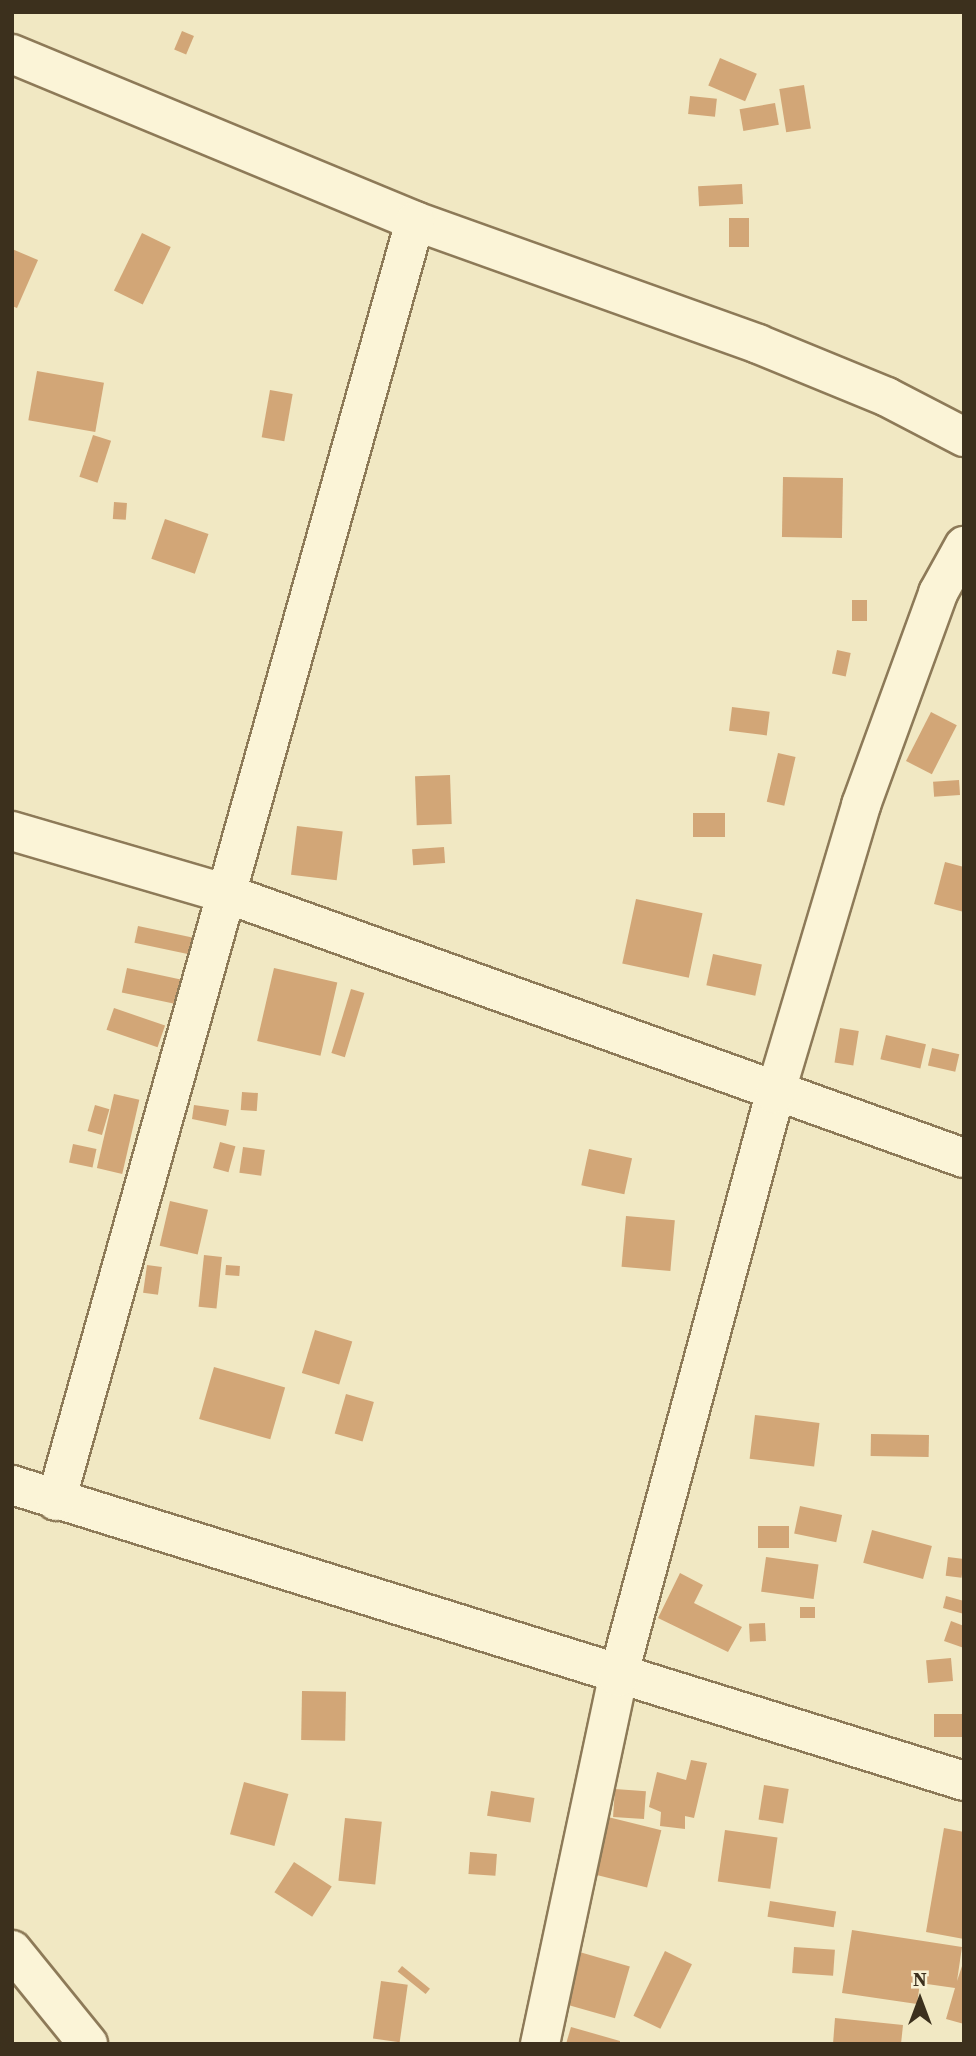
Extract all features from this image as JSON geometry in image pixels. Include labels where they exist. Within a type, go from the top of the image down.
[{"type":"street","points":[[12,54],[415,222],[758,344],[887,397],[964,438]]},
{"type":"street","points":[[55,1501],[415,222]]},
{"type":"street","points":[[540,2044],[618,1676],[775,1094],[861,805],[937,593],[964,546]]},
{"type":"street","points":[[12,831],[227,894],[775,1094],[964,1158]]},
{"type":"street","points":[[12,1485],[55,1501],[964,1781]]},
{"type":"street","points":[[12,1950],[88,2044]]},
{"type":"building","points":[[182,31],[194,36],[186,54],[174,49]]},
{"type":"building","points":[[720,58],[757,74],[745,101],[708,86]]},
{"type":"building","points":[[804,85],[811,128],[786,132],[779,89]]},
{"type":"building","points":[[690,96],[717,99],[715,117],[688,114]]},
{"type":"building","points":[[775,103],[779,125],[743,131],[740,109]]},
{"type":"building","points":[[742,184],[743,204],[699,206],[698,186]]},
{"type":"building","points":[[729,218],[749,218],[749,247],[729,247]]},
{"type":"building","points":[[142,233],[171,247],[143,305],[114,291]]},
{"type":"building","points":[[12,249],[38,260],[17,308],[12,306]]},
{"type":"building","points":[[37,371],[104,383],[95,432],[28,420]]},
{"type":"building","points":[[270,390],[293,394],[284,441],[262,437]]},
{"type":"building","points":[[93,435],[111,441],[97,483],[79,477]]},
{"type":"building","points":[[783,477],[843,478],[842,538],[782,537]]},
{"type":"building","points":[[114,502],[127,503],[126,520],[113,519]]},
{"type":"building","points":[[165,519],[208,534],[195,574],[151,559]]},
{"type":"building","points":[[852,600],[867,600],[867,621],[852,621]]},
{"type":"building","points":[[837,650],[851,653],[846,676],[832,673]]},
{"type":"building","points":[[732,707],[770,712],[767,735],[729,731]]},
{"type":"building","points":[[931,712],[957,725],[932,774],[906,761]]},
{"type":"building","points":[[778,753],[796,757],[784,806],[767,802]]},
{"type":"building","points":[[450,775],[452,824],[417,825],[415,776]]},
{"type":"building","points":[[959,780],[960,795],[934,797],[933,782]]},
{"type":"building","points":[[693,813],[725,813],[725,837],[693,837]]},
{"type":"building","points":[[297,826],[343,832],[337,880],[291,875]]},
{"type":"building","points":[[444,847],[445,863],[413,865],[412,849]]},
{"type":"building","points":[[945,862],[964,867],[964,912],[934,904]]},
{"type":"building","points":[[636,899],[703,913],[689,978],[622,964]]},
{"type":"building","points":[[138,926],[195,938],[191,955],[134,943]]},
{"type":"building","points":[[713,954],[762,964],[755,996],[706,985]]},
{"type":"building","points":[[127,968],[181,979],[176,1004],[122,992]]},
{"type":"building","points":[[274,968],[337,983],[320,1056],[257,1041]]},
{"type":"building","points":[[351,989],[364,993],[345,1057],[331,1053]]},
{"type":"building","points":[[114,1008],[165,1026],[158,1047],[107,1030]]},
{"type":"building","points":[[840,1028],[859,1031],[853,1066],[835,1063]]},
{"type":"building","points":[[886,1035],[926,1044],[920,1069],[880,1059]]},
{"type":"building","points":[[932,1048],[959,1054],[955,1072],[928,1066]]},
{"type":"building","points":[[242,1092],[258,1093],[257,1111],[241,1110]]},
{"type":"building","points":[[114,1094],[139,1100],[122,1174],[97,1168]]},
{"type":"building","points":[[95,1105],[109,1109],[102,1135],[88,1131]]},
{"type":"building","points":[[194,1105],[229,1110],[226,1126],[192,1119]]},
{"type":"building","points":[[220,1142],[235,1146],[228,1172],[213,1168]]},
{"type":"building","points":[[73,1144],[96,1149],[93,1168],[69,1163]]},
{"type":"building","points":[[243,1147],[265,1150],[261,1176],[239,1173]]},
{"type":"building","points":[[589,1149],[632,1158],[624,1194],[581,1185]]},
{"type":"building","points":[[170,1201],[208,1210],[198,1255],[160,1246]]},
{"type":"building","points":[[626,1216],[675,1220],[670,1271],[622,1267]]},
{"type":"building","points":[[204,1255],[222,1257],[216,1309],[199,1307]]},
{"type":"building","points":[[147,1265],[162,1267],[158,1295],[143,1293]]},
{"type":"building","points":[[226,1265],[240,1266],[239,1276],[225,1275]]},
{"type":"building","points":[[315,1330],[352,1341],[339,1384],[302,1373]]},
{"type":"building","points":[[214,1367],[285,1387],[270,1439],[199,1419]]},
{"type":"building","points":[[346,1394],[374,1402],[363,1441],[335,1433]]},
{"type":"building","points":[[755,1415],[820,1423],[814,1467],[750,1459]]},
{"type":"building","points":[[871,1434],[929,1435],[929,1457],[871,1456]]},
{"type":"building","points":[[800,1506],[842,1515],[836,1542],[794,1533]]},
{"type":"building","points":[[758,1526],[789,1526],[789,1548],[758,1548]]},
{"type":"building","points":[[872,1530],[932,1546],[923,1579],[863,1563]]},
{"type":"building","points":[[766,1557],[818,1564],[814,1599],[761,1592]]},
{"type":"building","points":[[948,1557],[964,1559],[962,1578],[946,1576]]},
{"type":"building","points":[[680,1573],[703,1585],[694,1603],[742,1627],[728,1652],[658,1618]]},
{"type":"building","points":[[946,1596],[964,1601],[964,1614],[943,1608]]},
{"type":"building","points":[[800,1607],[815,1607],[815,1618],[800,1618]]},
{"type":"building","points":[[951,1621],[964,1626],[964,1648],[944,1641]]},
{"type":"building","points":[[765,1623],[766,1641],[750,1642],[749,1624]]},
{"type":"building","points":[[951,1658],[953,1681],[928,1683],[926,1660]]},
{"type":"building","points":[[302,1691],[346,1692],[345,1741],[301,1740]]},
{"type":"building","points":[[934,1714],[964,1714],[964,1737],[934,1737]]},
{"type":"building","points":[[691,1760],[707,1763],[694,1818],[685,1816],[685,1829],[660,1826],[661,1812],[649,1807],[657,1772],[686,1780]]},
{"type":"building","points":[[244,1782],[288,1794],[274,1846],[230,1834]]},
{"type":"building","points":[[764,1785],[789,1789],[783,1823],[759,1820]]},
{"type":"building","points":[[615,1789],[646,1791],[644,1819],[613,1817]]},
{"type":"building","points":[[491,1791],[534,1798],[531,1823],[487,1816]]},
{"type":"building","points":[[608,1817],[661,1830],[647,1888],[594,1874]]},
{"type":"building","points":[[345,1818],[382,1822],[375,1885],[338,1881]]},
{"type":"building","points":[[944,1828],[964,1832],[964,1939],[926,1932]]},
{"type":"building","points":[[725,1830],[777,1837],[770,1889],[718,1881]]},
{"type":"building","points":[[470,1852],[497,1854],[495,1876],[468,1874]]},
{"type":"building","points":[[294,1862],[332,1887],[312,1917],[274,1892]]},
{"type":"building","points":[[770,1901],[836,1911],[834,1927],[767,1917]]},
{"type":"building","points":[[852,1930],[962,1947],[957,1981],[964,1960],[964,2024],[946,2019],[955,1988],[920,1983],[917,2004],[842,1993]]},
{"type":"building","points":[[794,1947],[835,1950],[833,1976],[792,1973]]},
{"type":"building","points":[[576,1951],[630,1966],[615,2018],[561,2003]]},
{"type":"building","points":[[665,1951],[692,1964],[660,2029],[633,2016]]},
{"type":"building","points":[[402,1966],[430,1989],[426,1994],[398,1971]]},
{"type":"building","points":[[381,1981],[408,1985],[400,2042],[373,2038]]},
{"type":"building","points":[[835,2018],[903,2025],[901,2044],[833,2044]]},
{"type":"building","points":[[571,2027],[620,2041],[620,2044],[566,2044]]}]
